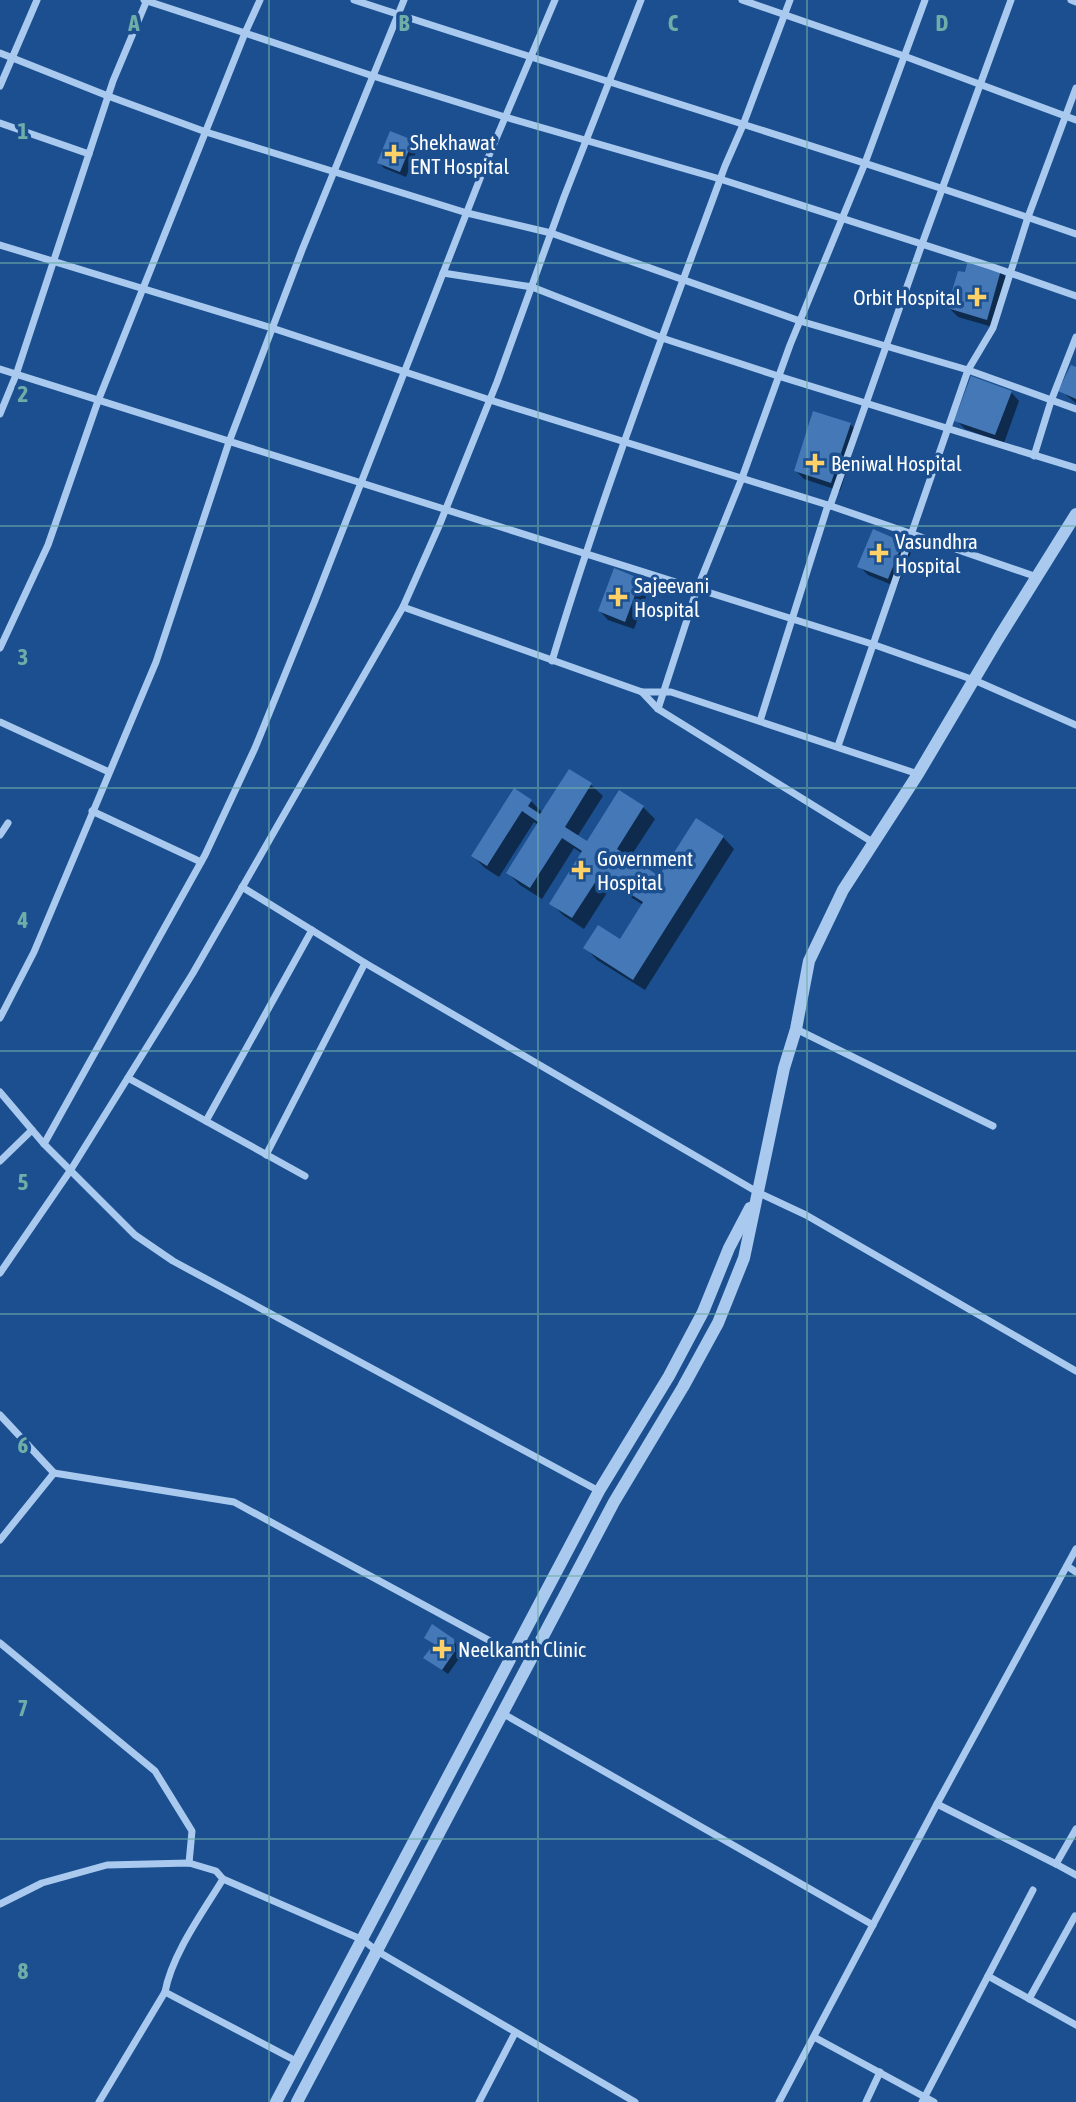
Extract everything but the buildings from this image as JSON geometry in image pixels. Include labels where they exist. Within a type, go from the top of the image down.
[{"type":"street","points":[[0,86],[37,0]]},
{"type":"street","points":[[0,414],[16,375],[108,96],[146,0],[505,117],[720,178],[1076,296]]},
{"type":"street","points":[[0,648],[48,545],[98,401],[260,0]]},
{"type":"street","points":[[354,0],[609,84],[865,163],[1076,234]]},
{"type":"street","points":[[0,1018],[34,952],[156,662],[229,442],[404,0]]},
{"type":"street","points":[[44,1144],[201,862],[255,748],[505,117],[555,0]]},
{"type":"street","points":[[0,1273],[70,1171],[193,973],[403,607],[490,400],[551,233],[642,0]]},
{"type":"street","points":[[742,0],[1076,120]]},
{"type":"street","points":[[552,661],[584,554],[624,442],[720,178],[790,0]]},
{"type":"street","points":[[658,709],[697,589],[743,478],[778,376],[865,163],[925,0]]},
{"type":"street","points":[[760,721],[829,505],[1011,0]]},
{"type":"street","points":[[1071,0],[1076,2]]},
{"type":"street","points":[[0,53],[206,132],[467,213],[551,233],[800,321],[968,370],[1076,409]]},
{"type":"street","points":[[838,746],[968,370],[993,328],[1028,217],[1076,88]]},
{"type":"street","points":[[0,123],[89,154]]},
{"type":"street","points":[[0,245],[272,328],[490,400],[829,505],[1037,577]]},
{"type":"street","points":[[443,273],[532,287],[662,338],[1076,468]]},
{"type":"street","points":[[1034,456],[1051,401],[1076,337]]},
{"type":"street","points":[[0,369],[872,644],[974,680],[1076,725]]},
{"type":"street","points":[[297,2102],[614,1502],[718,1323],[744,1258],[809,961],[843,890],[918,774],[1076,514]]},
{"type":"street","points":[[403,607],[642,692],[671,692],[918,774]]},
{"type":"street","points":[[642,692],[658,709],[874,843]]},
{"type":"street","points":[[0,722],[109,772]]},
{"type":"street","points":[[92,811],[201,862]]},
{"type":"street","points":[[0,835],[8,823]]},
{"type":"street","points":[[242,887],[365,963],[759,1193],[806,1215],[1076,1371]]},
{"type":"street","points":[[206,1121],[312,930]]},
{"type":"street","points":[[266,1155],[365,963]]},
{"type":"street","points":[[796,1030],[993,1126]]},
{"type":"street","points":[[128,1078],[305,1176]]},
{"type":"street","points":[[0,1092],[44,1144],[135,1235],[173,1261],[600,1491]]},
{"type":"street","points":[[0,1161],[32,1130]]},
{"type":"street","points":[[276,2102],[600,1491],[669,1376],[703,1312],[729,1248],[759,1193]]},
{"type":"street","points":[[0,1415],[54,1473],[234,1502],[514,1654]]},
{"type":"street","points":[[0,1540],[54,1473]]},
{"type":"street","points":[[779,2102],[1076,1549]]},
{"type":"street","points":[[1067,1566],[1076,1572]]},
{"type":"street","points":[[0,1643],[155,1770],[192,1831],[189,1863]]},
{"type":"street","points":[[502,1713],[873,1925]]},
{"type":"street","points":[[937,1804],[1076,1875]]},
{"type":"street","points":[[1056,1864],[1076,1829]]},
{"type":"street","points":[[0,1904],[42,1883],[107,1865],[189,1863],[216,1871],[223,1879],[363,1940],[377,1951],[635,2102]]},
{"type":"street","points":[[99,2102],[165,1992],[167,1979],[190,1933],[223,1879]]},
{"type":"street","points":[[923,2099],[1033,1890]]},
{"type":"street","points":[[1029,1999],[1075,1916]]},
{"type":"street","points":[[988,1976],[1076,2025]]},
{"type":"street","points":[[165,1992],[298,2062]]},
{"type":"street","points":[[479,2102],[516,2033]]},
{"type":"street","points":[[814,2037],[880,2072],[923,2099],[934,2102]]},
{"type":"street","points":[[866,2102],[880,2072]]},
{"type":"place","name":"Shekhawat ENT Hospital","points":[[394,154]]},
{"type":"place","name":"Orbit Hospital","points":[[977,297]]},
{"type":"place","name":"Beniwal Hospital","points":[[815,463]]},
{"type":"place","name":"Vasundhra Hospital","points":[[879,553]]},
{"type":"place","name":"Sajeevani Hospital","points":[[618,597]]},
{"type":"place","name":"Government Hospital","points":[[581,870]]},
{"type":"place","name":"Neelkanth Clinic","points":[[442,1649]]}]
